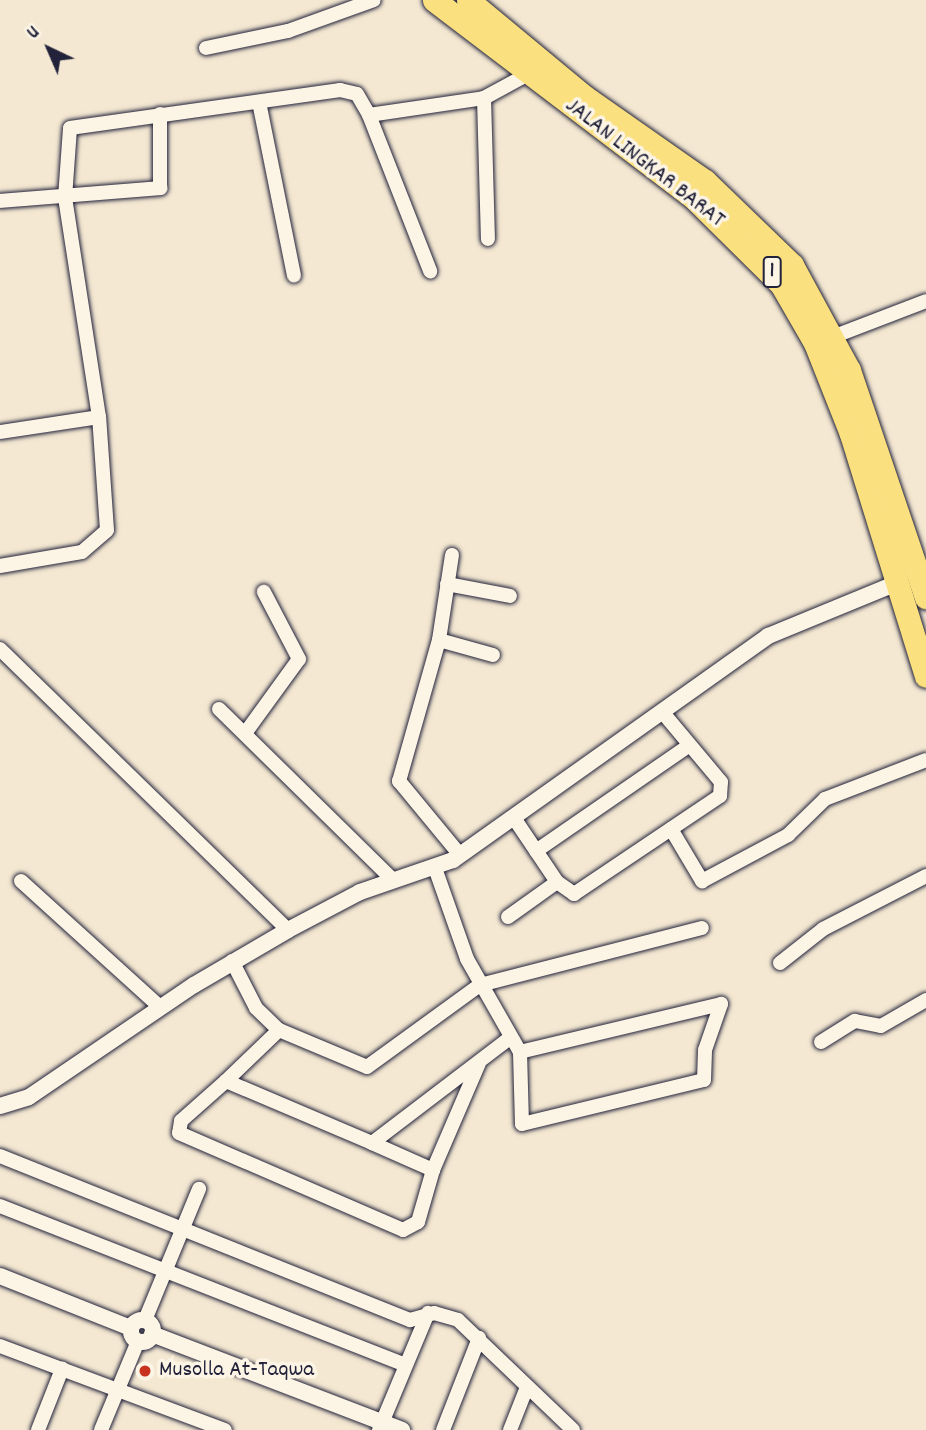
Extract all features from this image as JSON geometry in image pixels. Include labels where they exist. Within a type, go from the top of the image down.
[{"type":"highway","name":"JALAN LINGKAR BARAT","points":[[434,0],[528,74],[694,197],[781,284],[828,374],[897,583],[918,621],[926,676]]},
{"type":"highway","name":"JALAN LINGKAR BARAT","points":[[468,0],[754,224],[792,265],[835,336],[926,597]]},
{"type":"street","points":[[206,48],[288,31],[373,0]]},
{"type":"street","points":[[369,115],[484,98],[528,74]]},
{"type":"street","points":[[0,566],[82,552],[103,536],[108,507],[99,417],[65,198],[70,128],[348,90],[369,115],[430,271]]},
{"type":"street","points":[[484,98],[488,239]]},
{"type":"street","points":[[259,102],[294,276]]},
{"type":"street","points":[[0,201],[65,198],[163,186],[160,114]]},
{"type":"street","points":[[835,336],[926,301]]},
{"type":"street","points":[[0,432],[99,417]]},
{"type":"street","points":[[452,555],[439,640],[399,781],[460,855]]},
{"type":"street","points":[[0,1106],[29,1097],[160,1007],[232,961],[288,930],[393,880],[435,868],[460,855],[664,714],[774,632],[897,583]]},
{"type":"street","points":[[447,584],[510,596]]},
{"type":"street","points":[[246,732],[299,659],[264,592]]},
{"type":"street","points":[[439,640],[493,655]]},
{"type":"street","points":[[2,654],[288,930]]},
{"type":"street","points":[[219,709],[246,732],[393,880]]},
{"type":"street","points":[[514,818],[557,881],[577,893],[671,829],[723,791],[664,714]]},
{"type":"street","points":[[536,851],[688,746]]},
{"type":"street","points":[[671,829],[702,881],[788,835],[825,799],[926,760]]},
{"type":"street","points":[[435,868],[480,985],[520,1052],[519,1119],[527,1125],[704,1080],[705,1050],[721,1004],[520,1052]]},
{"type":"street","points":[[780,963],[823,929],[926,876]]},
{"type":"street","points":[[21,881],[160,1007]]},
{"type":"street","points":[[508,917],[557,881]]},
{"type":"street","points":[[232,961],[256,1008],[279,1030],[367,1067],[480,985],[702,928]]},
{"type":"street","points":[[821,1041],[853,1022],[881,1026],[926,1000]]},
{"type":"street","points":[[279,1030],[181,1121],[179,1133],[403,1230],[418,1222],[433,1170],[480,1062]]},
{"type":"street","points":[[372,1143],[510,1038]]},
{"type":"street","points":[[226,1081],[433,1170]]},
{"type":"street","points":[[0,1156],[410,1320],[428,1313],[458,1320],[573,1430]]},
{"type":"street","points":[[101,1430],[199,1189]]},
{"type":"street","points":[[0,1206],[405,1365]]},
{"type":"street","points":[[0,1276],[381,1426],[402,1430]]},
{"type":"street","points":[[381,1426],[428,1313]]},
{"type":"street","points":[[443,1430],[479,1338]]},
{"type":"street","points":[[0,1346],[225,1430]]},
{"type":"street","points":[[38,1430],[62,1370]]},
{"type":"street","points":[[510,1430],[527,1387]]},
{"type":"place","name":"Musolla At-Taqwa","points":[[145,1371]]}]
